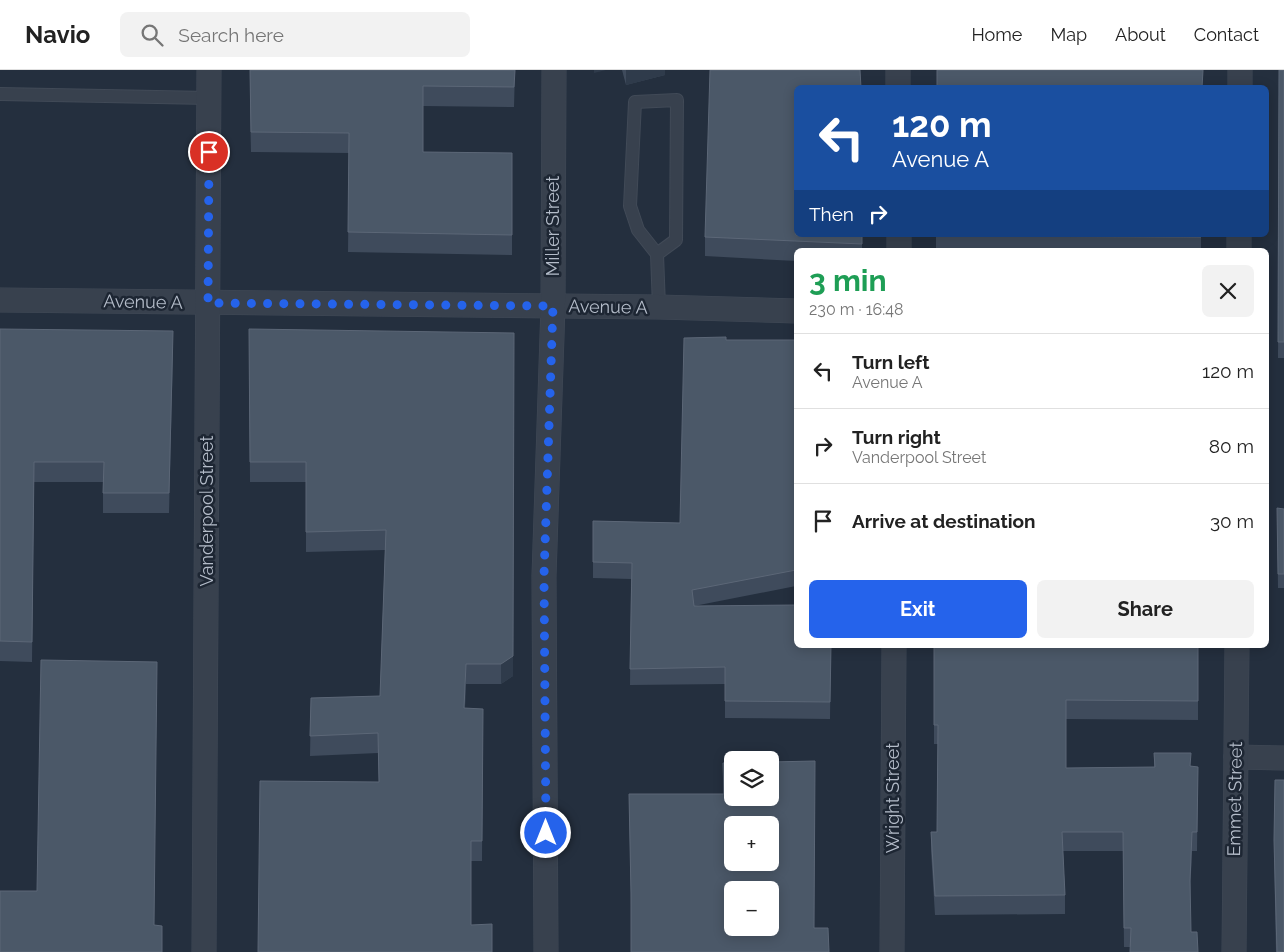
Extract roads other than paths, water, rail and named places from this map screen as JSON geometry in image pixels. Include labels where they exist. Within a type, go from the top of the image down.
[{"type":"street","name":"Vanderpool Street","points":[[204,952],[209,70]]},
{"type":"street","name":"Miller Street","points":[[546,952],[544,576],[553,306],[554,70]]},
{"type":"street","points":[[898,70],[898,85]]},
{"type":"street","points":[[1240,70],[1240,85]]},
{"type":"street","name":"Avenue A","points":[[0,300],[659,307],[794,311]]},
{"type":"street","name":"Wright Street","points":[[892,952],[894,648]]},
{"type":"street","name":"Emmet Street","points":[[1234,952],[1236,648]]},
{"type":"street","points":[[1236,757],[1284,758]]},
{"type":"lane","points":[[0,94],[209,98]]},
{"type":"lane","points":[[657,254],[676,240],[676,100],[634,102],[630,206],[638,230],[657,254],[659,307]]}]
